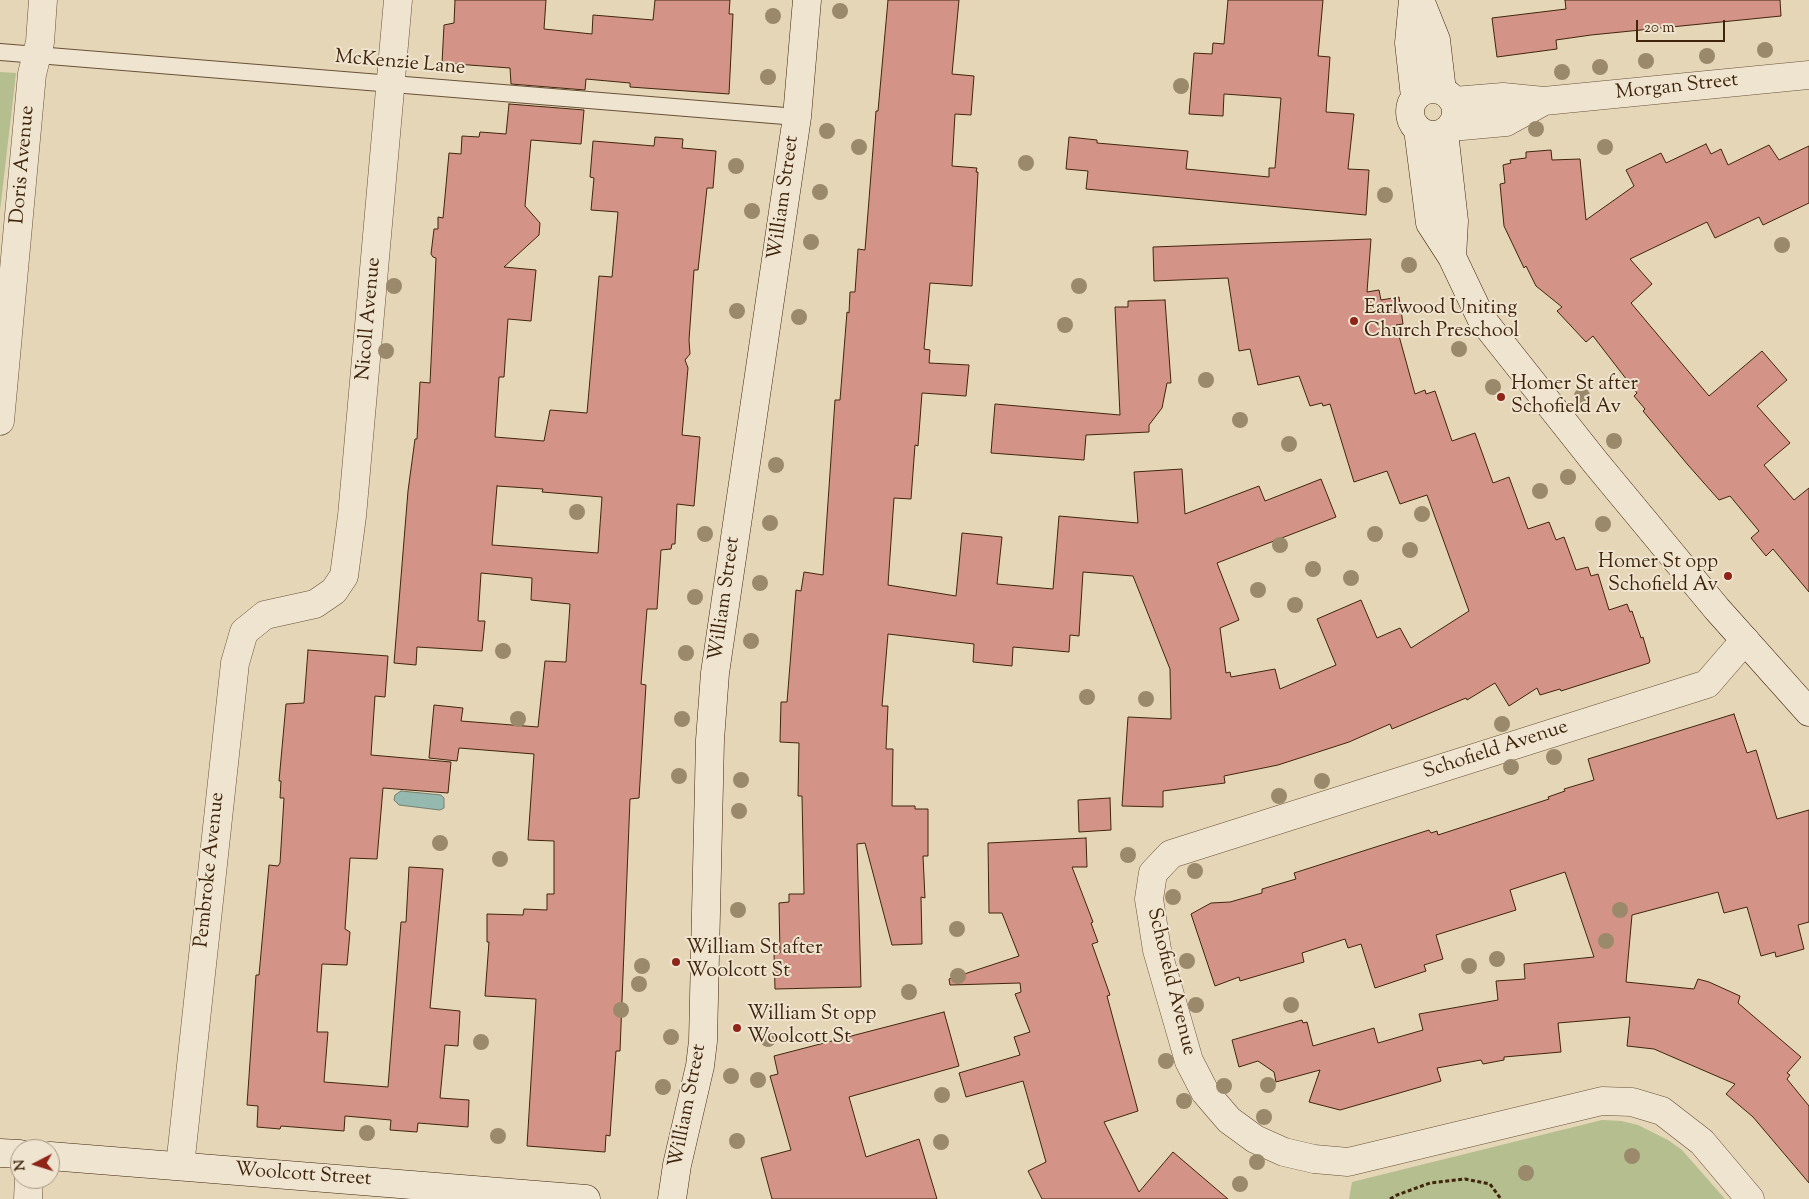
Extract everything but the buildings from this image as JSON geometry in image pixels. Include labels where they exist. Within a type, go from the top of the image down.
[{"type":"street","name":"Doris Avenue","points":[[0,421],[32,74],[37,56],[43,0]]},
{"type":"street","name":"Nicoll Avenue","points":[[293,607],[315,604],[334,591],[344,576],[352,516],[398,0]]},
{"type":"street","name":"William Street","points":[[672,1199],[678,1158],[700,1066],[703,1041],[710,740],[715,672],[798,116],[808,0]]},
{"type":"street","points":[[1413,0],[1409,43],[1415,97],[1410,110],[1411,117],[1442,116]]},
{"type":"street","points":[[1420,0],[1436,40],[1442,116],[1430,223],[1452,257],[1481,318],[1596,463],[1745,640],[1809,712]]},
{"type":"street","name":"Morgan Street","points":[[1442,116],[1504,97],[1544,101],[1809,75]]},
{"type":"street","name":"Pembroke Avenue","points":[[180,1166],[235,663],[244,632],[265,615],[293,607]]},
{"type":"street","name":"Schofield Avenue","points":[[1745,640],[1707,684],[1171,854],[1153,873],[1149,898],[1157,950],[1189,1061],[1205,1092],[1228,1120],[1255,1139],[1284,1152],[1314,1160],[1348,1162],[1602,1101],[1632,1102],[1662,1111],[1702,1142],[1750,1199]]},
{"type":"street","name":"Woolcott Street","points":[[60,1157],[586,1199]]},
{"type":"lane","name":"McKenzie Lane","points":[[0,52],[798,116]]},
{"type":"path","points":[[1390,1199],[1430,1184],[1465,1179],[1490,1184],[1502,1199]]},
{"type":"green space","points":[[0,72],[16,73],[0,211]]},
{"type":"green space","points":[[1602,1120],[1621,1121],[1638,1125],[1668,1140],[1682,1150],[1725,1199],[1349,1199],[1352,1182]]},
{"type":"water","points":[[401,791],[441,795],[444,798],[444,808],[440,810],[399,805],[394,800],[395,795]]},
{"type":"place","name":"Earlwood Uniting Church Preschool","points":[[1354,321]]},
{"type":"place","name":"Homer St after Schofield Av","points":[[1501,397]]},
{"type":"place","name":"Homer St opp Schofield Av","points":[[1728,576]]},
{"type":"place","name":"William St after Woolcott St","points":[[676,962]]},
{"type":"place","name":"William St opp Woolcott St","points":[[737,1028]]}]
